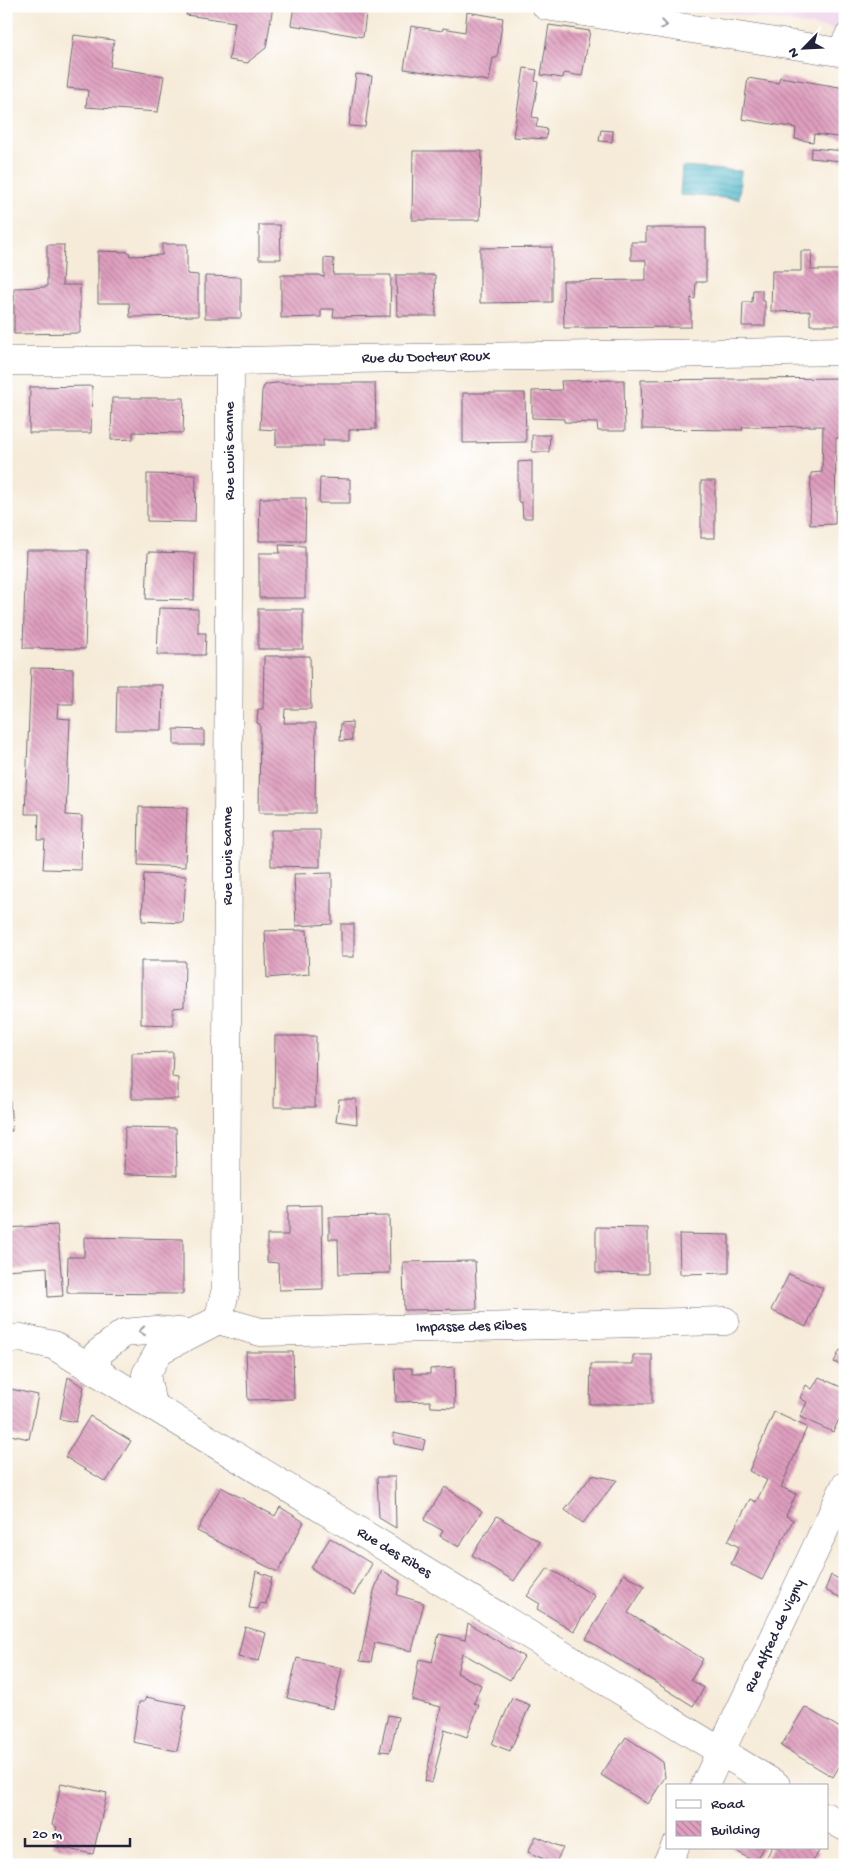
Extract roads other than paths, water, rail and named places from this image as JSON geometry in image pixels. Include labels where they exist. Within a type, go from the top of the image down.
[{"type":"street","points":[[546,6],[842,46]]},
{"type":"street","name":"Rue du Docteur Roux","points":[[6,361],[230,361],[845,351]]},
{"type":"street","name":"Rue Louis Ganne","points":[[218,1320],[226,1289],[230,361]]},
{"type":"street","points":[[152,1406],[146,1374],[160,1350],[218,1320]]},
{"type":"street","name":"Impasse des Ribes","points":[[218,1320],[261,1332],[725,1321]]},
{"type":"street","points":[[97,1372],[96,1354],[124,1333],[156,1330],[190,1333]]},
{"type":"street","name":"Rue des Ribes","points":[[6,1340],[21,1338],[53,1345],[774,1784]]},
{"type":"street","name":"Rue Alfred de Vigny","points":[[705,1784],[845,1486]]},
{"type":"street","points":[[828,1817],[845,1827]]},
{"type":"street","points":[[666,1865],[674,1848]]},
{"type":"water","points":[[682,167],[741,171],[739,199],[680,195]]}]
